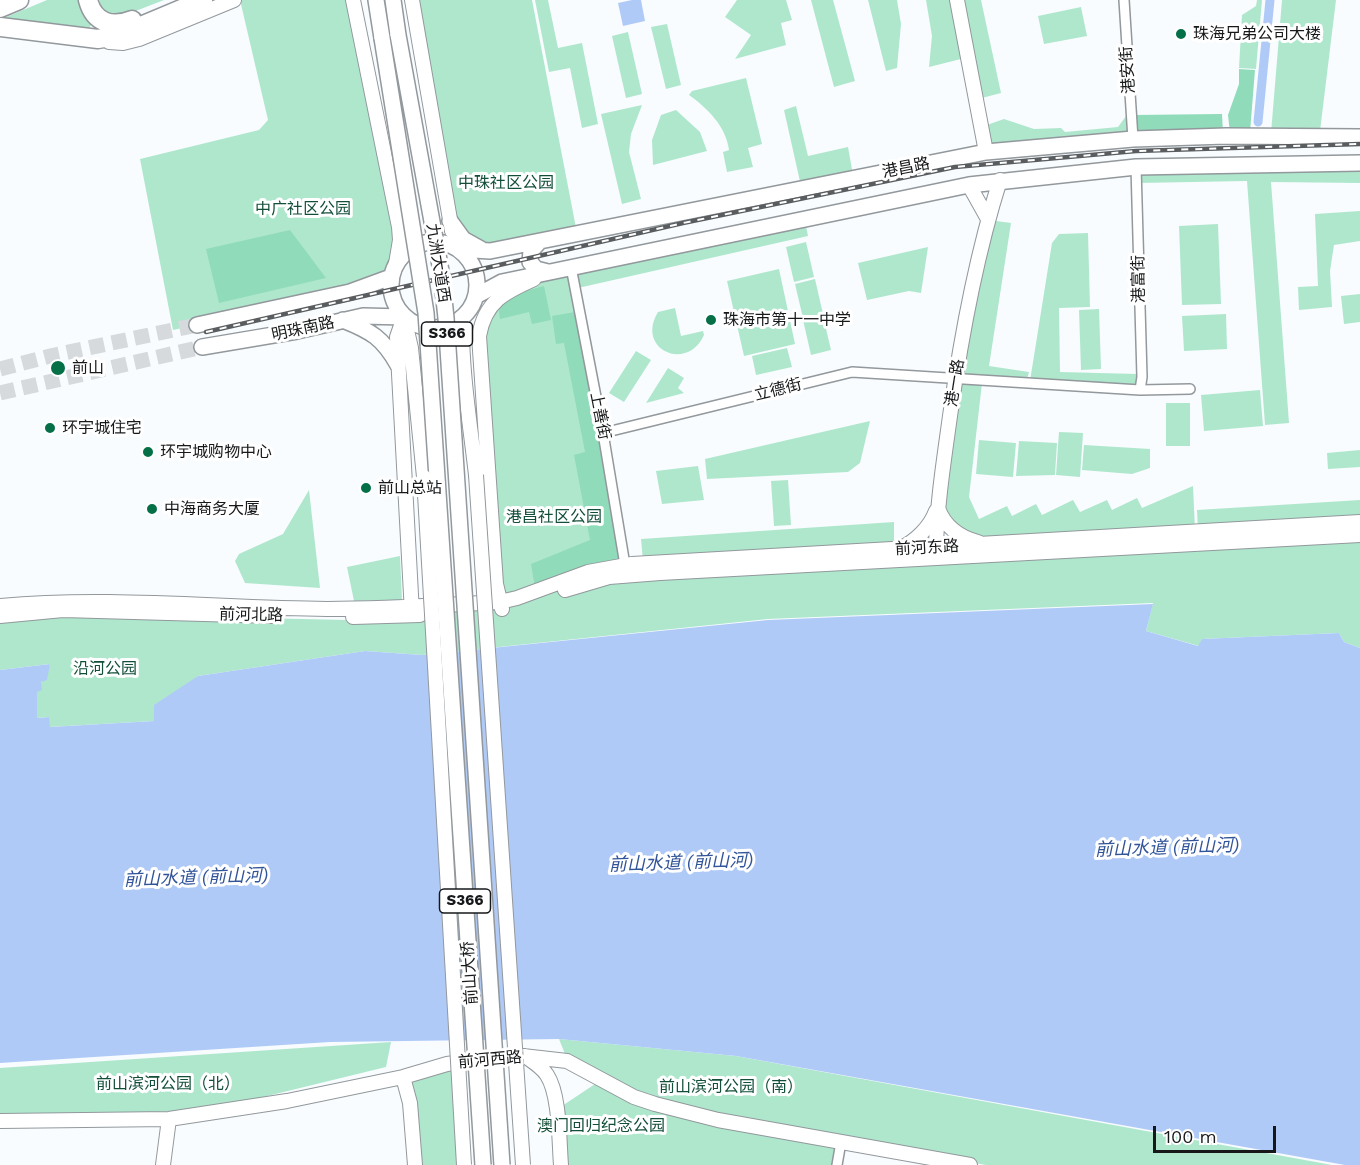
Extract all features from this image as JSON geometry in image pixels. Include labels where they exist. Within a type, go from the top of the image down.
[{"type":"highway","points":[[0,8],[19,0]]},
{"type":"highway","points":[[87,0],[89,6],[102,20],[109,25],[120,25],[184,0]]},
{"type":"highway","points":[[0,27],[98,39],[117,36],[203,0]]},
{"type":"main road","points":[[98,39],[123,43],[139,39],[234,0]]},
{"type":"main road","points":[[353,0],[399,227],[400,240],[394,270],[391,292],[395,305],[404,317],[414,324],[426,328],[439,328],[452,325],[462,318],[471,308],[476,296],[475,271],[469,260],[459,249],[446,243],[432,242],[417,245],[405,252],[394,270]]},
{"type":"main road","name":"九洲大道西","points":[[376,0],[426,313],[446,636]]},
{"type":"main road","name":"九洲大道西","points":[[393,0],[441,270],[467,637]]},
{"type":"main road","points":[[412,0],[450,221],[459,249]]},
{"type":"main road","points":[[957,0],[986,152]]},
{"type":"main road","name":"港昌路","points":[[459,249],[490,251],[539,242],[986,152],[1133,139],[1226,136],[1360,137]]},
{"type":"main road","name":"港昌路","points":[[476,296],[502,282],[1000,180],[1136,167],[1360,163]]},
{"type":"main road","name":"港一路","points":[[936,548],[937,506],[955,378],[988,219],[1000,180]]},
{"type":"main road","points":[[969,185],[988,219]]},
{"type":"main road","points":[[450,221],[463,239],[478,249],[490,251]]},
{"type":"main road","points":[[539,242],[531,251],[530,262],[536,268],[549,272]]},
{"type":"main road","name":"明珠南路","points":[[197,325],[350,292],[394,270]]},
{"type":"main road","points":[[501,606],[496,584],[479,336],[486,314],[500,297],[549,272]]},
{"type":"main road","name":"明珠南路","points":[[202,347],[297,331],[372,315],[404,317]]},
{"type":"main road","points":[[404,317],[397,337],[412,611]]},
{"type":"main road","points":[[404,317],[411,348],[424,477],[464,1165]]},
{"type":"main road","points":[[462,318],[464,375],[476,475],[524,1165]]},
{"type":"main road","points":[[343,320],[368,330],[382,341],[399,365]]},
{"type":"main road","points":[[937,506],[941,516],[957,533],[969,540],[1001,544]]},
{"type":"main road","points":[[896,550],[919,536],[934,516],[937,506]]},
{"type":"main road","name":"前河东路","points":[[501,606],[588,572],[625,565],[1360,522]]},
{"type":"main road","name":"前河东路","points":[[501,606],[609,577],[1360,535]]},
{"type":"main road","name":"前河北路","points":[[0,606],[50,602],[122,601],[412,611]]},
{"type":"main road","name":"前河北路","points":[[0,616],[63,610],[305,616],[501,606]]},
{"type":"main road","name":"前山大桥","points":[[446,636],[483,1165]]},
{"type":"main road","name":"前山大桥","points":[[467,637],[502,1165]]},
{"type":"main road","name":"前河西路","points":[[0,1121],[169,1119],[287,1101],[404,1077],[447,1064],[514,1055],[567,1061],[634,1097],[718,1120],[970,1165]]},
{"type":"main road","points":[[524,1056],[546,1074],[551,1084],[558,1117],[561,1165]]},
{"type":"main road","points":[[404,1077],[410,1103],[415,1165]]},
{"type":"main road","points":[[163,1165],[169,1119]]},
{"type":"street","name":"港安街","points":[[1124,0],[1133,139]]},
{"type":"street","name":"港富街","points":[[1136,167],[1142,377],[1140,390]]},
{"type":"street","name":"上善街","points":[[571,267],[603,433],[625,565]]},
{"type":"street","name":"立德街","points":[[603,433],[852,372],[955,378]]},
{"type":"street","points":[[955,378],[1140,390],[1190,389]]},
{"type":"street","points":[[837,1165],[841,1142]]},
{"type":"green space","points":[[47,0],[82,0],[92,22],[89,30],[4,22],[4,18]]},
{"type":"green space","points":[[99,0],[164,0],[115,19],[103,13]]},
{"type":"green space","name":"中广社区公园","points":[[240,0],[357,0],[399,227],[396,264],[391,277],[350,292],[173,330],[140,159],[259,130],[268,120]]},
{"type":"green space","name":"中珠社区公园","points":[[413,0],[532,0],[577,233],[490,250],[457,229]]},
{"type":"green space","points":[[535,0],[548,0],[558,48],[582,43],[598,124],[582,128],[570,68],[549,72]]},
{"type":"green space","points":[[737,0],[786,0],[792,20],[781,23],[786,45],[735,59],[751,35],[725,17]]},
{"type":"green space","points":[[811,0],[833,0],[855,81],[834,87]]},
{"type":"green space","points":[[868,0],[897,0],[901,24],[897,68],[886,71]]},
{"type":"green space","points":[[926,0],[954,0],[965,58],[929,67],[932,36]]},
{"type":"green space","points":[[959,0],[981,0],[1001,93],[978,99]]},
{"type":"green space","points":[[1257,0],[1262,0],[1256,69],[1239,68],[1242,15],[1256,6]]},
{"type":"green space","points":[[1282,0],[1336,0],[1320,131],[1271,133]]},
{"type":"green space","points":[[1081,7],[1087,36],[1044,44],[1038,16]]},
{"type":"green space","points":[[667,24],[681,85],[666,89],[651,27]]},
{"type":"green space","points":[[628,32],[642,94],[626,98],[612,36]]},
{"type":"green space","points":[[1239,69],[1255,70],[1250,132],[1230,133],[1228,115],[1239,84]]},
{"type":"green space","points":[[746,78],[762,144],[748,148],[753,167],[727,172],[723,152],[729,150],[724,133],[709,112],[689,95],[692,91]]},
{"type":"green space","points":[[642,105],[631,134],[629,152],[641,199],[622,204],[601,114]]},
{"type":"green space","points":[[796,106],[808,156],[848,147],[853,175],[801,186],[784,110]]},
{"type":"green space","points":[[676,110],[700,132],[707,151],[653,165],[652,140],[661,115]]},
{"type":"green space","points":[[1129,112],[1131,138],[988,150],[984,126],[1004,119],[1034,129],[1061,128],[1065,132],[1118,127]]},
{"type":"green space","points":[[1222,114],[1223,133],[1135,137],[1133,115]]},
{"type":"green space","points":[[1360,163],[1360,183],[1271,182],[1289,423],[1265,425],[1247,181],[1138,183],[1137,168]]},
{"type":"green space","points":[[1360,211],[1360,241],[1334,245],[1330,271],[1332,307],[1299,310],[1298,287],[1318,286],[1315,214]]},
{"type":"green space","points":[[989,220],[1011,223],[989,366],[1029,372],[1027,380],[958,376]]},
{"type":"green space","points":[[805,221],[808,236],[578,288],[575,270]]},
{"type":"green space","points":[[1218,224],[1221,304],[1182,305],[1179,226]]},
{"type":"green space","points":[[290,230],[326,278],[219,303],[206,249]]},
{"type":"green space","points":[[1088,233],[1090,307],[1059,308],[1060,372],[1138,374],[1137,388],[1030,381],[1052,243],[1059,234]]},
{"type":"green space","points":[[806,242],[814,277],[794,282],[786,247]]},
{"type":"green space","points":[[928,247],[921,293],[909,291],[867,300],[858,263]]},
{"type":"green space","points":[[779,269],[795,344],[744,356],[727,281]]},
{"type":"green space","name":"沿河公园","points":[[569,270],[625,565],[1360,524],[1360,648],[1344,642],[1339,633],[1202,639],[1199,646],[1146,631],[1153,603],[768,619],[422,655],[365,651],[198,676],[154,721],[49,727],[49,717],[37,718],[37,691],[50,664],[0,670],[0,618],[29,613],[347,620],[501,601],[482,324],[506,295]]},
{"type":"green space","points":[[815,279],[823,314],[803,318],[795,284]]},
{"type":"green space","points":[[544,286],[551,320],[532,324],[529,312],[500,319],[498,306],[514,294]]},
{"type":"green space","points":[[1360,294],[1360,322],[1344,324],[1341,296]]},
{"type":"green space","points":[[675,308],[681,336],[703,331],[704,335],[696,346],[686,353],[666,352],[658,346],[653,337],[653,325],[658,312]]},
{"type":"green space","points":[[1099,309],[1101,369],[1081,370],[1079,310]]},
{"type":"green space","points":[[575,312],[621,562],[535,588],[531,564],[590,540],[574,455],[585,452],[564,343],[556,344],[552,316]]},
{"type":"green space","points":[[1226,314],[1227,349],[1184,351],[1182,316]]},
{"type":"green space","points":[[823,316],[831,350],[811,355],[803,320]]},
{"type":"green space","points":[[787,348],[792,367],[756,375],[752,356]]},
{"type":"green space","points":[[636,351],[651,360],[624,402],[609,393]]},
{"type":"green space","points":[[668,368],[684,378],[678,388],[684,393],[646,403]]},
{"type":"green space","points":[[957,381],[982,383],[969,497],[979,519],[1007,506],[1012,516],[1036,504],[1042,515],[1073,500],[1080,512],[1107,500],[1112,510],[1137,498],[1142,508],[1193,486],[1195,530],[970,538],[942,514]]},
{"type":"green space","points":[[1260,390],[1263,426],[1204,431],[1201,395]]},
{"type":"green space","points":[[1166,403],[1190,403],[1190,446],[1166,446]]},
{"type":"green space","points":[[870,421],[860,463],[848,472],[707,479],[705,459]]},
{"type":"green space","points":[[1059,432],[1083,433],[1080,477],[1056,475]]},
{"type":"green space","points":[[979,440],[1016,443],[1013,477],[976,474]]},
{"type":"green space","points":[[1019,441],[1057,443],[1055,475],[1016,476]]},
{"type":"green space","points":[[1084,445],[1150,449],[1150,468],[1132,474],[1082,470]]},
{"type":"green space","points":[[1360,450],[1360,467],[1328,469],[1327,453]]},
{"type":"green space","points":[[698,466],[704,500],[662,504],[656,471]]},
{"type":"green space","points":[[788,480],[791,525],[774,526],[771,481]]},
{"type":"green space","points":[[309,490],[320,588],[245,583],[235,561],[239,554],[283,534]]},
{"type":"green space","points":[[1360,500],[1360,522],[1198,531],[1197,510]]},
{"type":"green space","points":[[894,522],[894,547],[643,561],[641,539]]},
{"type":"green space","points":[[400,556],[402,600],[354,601],[347,567]]},
{"type":"green space","name":"前山滨河公园（南）","points":[[559,1039],[736,1056],[1332,1165],[986,1165],[719,1117],[657,1102],[567,1059]]},
{"type":"green space","name":"前山滨河公园（北）","points":[[391,1042],[386,1067],[259,1098],[177,1111],[0,1120],[0,1068]]},
{"type":"green space","points":[[457,1068],[463,1165],[420,1165],[404,1076]]},
{"type":"green space","name":"澳门回归纪念公园","points":[[598,1082],[633,1098],[839,1143],[835,1165],[563,1165],[559,1108]]},
{"type":"water","points":[[641,0],[645,21],[623,26],[618,3]]},
{"type":"water","name":"前山水道 (前山河)","points":[[1153,604],[1146,631],[1198,646],[1202,639],[1339,633],[1344,642],[1360,648],[1360,1165],[1345,1165],[736,1056],[559,1039],[330,1042],[0,1063],[0,670],[50,664],[47,680],[41,682],[42,690],[37,692],[37,718],[49,717],[50,727],[154,721],[154,705],[198,676],[365,651],[422,655],[768,620]]},
{"type":"waterway","points":[[1258,122],[1270,0]]},
{"type":"tunnel","points":[[0,369],[197,325]]},
{"type":"tunnel","points":[[0,393],[202,347]]},
{"type":"railway","points":[[206,332],[683,223],[955,167],[1136,151],[1360,144]]},
{"type":"place","name":"珠海兄弟公司大楼","points":[[1181,34]]},
{"type":"place","name":"珠海市第十一中学","points":[[711,320]]},
{"type":"place","name":"前山","points":[[58,368]]},
{"type":"place","name":"环宇城住宅","points":[[50,428]]},
{"type":"place","name":"环宇城购物中心","points":[[148,452]]},
{"type":"place","name":"前山总站","points":[[366,488]]},
{"type":"place","name":"中海商务大厦","points":[[152,509]]},
{"type":"park label","name":"港昌社区公园","points":[[554,517]]}]
